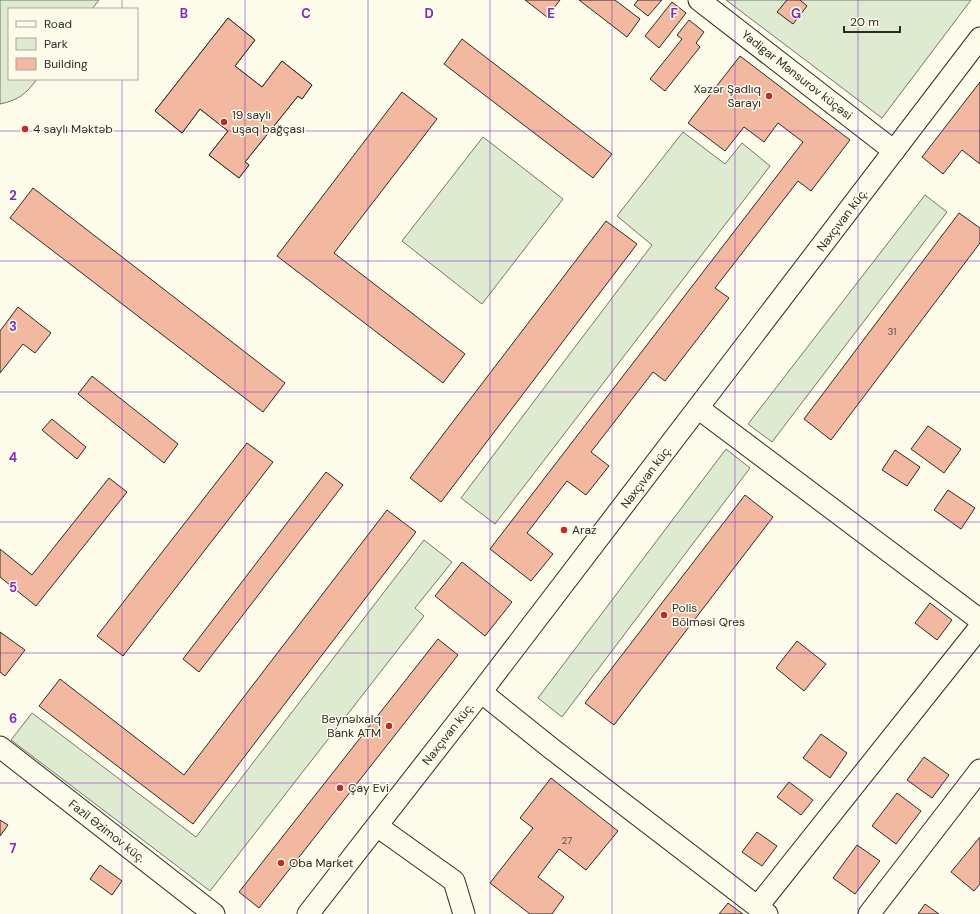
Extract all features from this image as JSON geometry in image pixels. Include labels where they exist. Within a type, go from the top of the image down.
[{"type":"street","name":"Yadigar Mənsurov küçəsi","points":[[700,0],[894,151]]},
{"type":"street","name":"Naxçıvan küç.","points":[[308,914],[481,692],[980,38]]},
{"type":"street","points":[[698,408],[980,620]]},
{"type":"street","points":[[481,692],[552,749],[763,910],[980,628]]},
{"type":"street","name":"Fazil Əzimov küç.","points":[[0,747],[214,914]]},
{"type":"street","points":[[869,914],[980,770]]},
{"type":"street","points":[[377,826],[454,881],[464,914]]},
{"type":"green space","points":[[0,0],[99,0],[93,8],[8,8],[8,80],[36,80],[22,96],[12,101],[0,104]]},
{"type":"green space","points":[[726,0],[971,0],[882,118]]},
{"type":"green space","points":[[683,132],[725,164],[742,143],[770,166],[495,524],[461,498],[652,245],[617,216]]},
{"type":"green space","points":[[483,137],[563,199],[482,304],[402,241]]},
{"type":"green space","points":[[925,195],[947,212],[772,442],[748,424]]},
{"type":"green space","points":[[726,449],[750,468],[562,717],[538,698]]},
{"type":"green space","points":[[424,540],[452,562],[415,608],[424,616],[210,891],[11,740],[32,713],[196,837]]},
{"type":"building","points":[[525,0],[560,0],[547,17]]},
{"type":"building","points":[[579,0],[615,0],[640,19],[627,37]]},
{"type":"building","points":[[638,0],[662,0],[648,16],[634,5]]},
{"type":"building","points":[[787,0],[800,0],[807,6],[793,24],[777,12]]},
{"type":"building","points":[[672,2],[686,13],[659,48],[645,36]]},
{"type":"building","points":[[228,18],[255,40],[235,66],[262,87],[282,61],[312,85],[302,99],[298,96],[245,162],[249,165],[239,178],[209,155],[228,131],[200,109],[182,133],[155,111]],"holes":[[[229,74],[255,95],[234,123],[207,101]]]},
{"type":"building","points":[[228,18],[255,40],[235,66],[262,87],[282,61],[312,85],[302,99],[298,96],[245,162],[249,165],[239,178],[209,155],[228,131],[200,109],[182,133],[155,111]]},
{"type":"building","points":[[689,20],[704,32],[696,43],[700,47],[665,91],[650,79],[682,39],[677,35]]},
{"type":"building","points":[[462,39],[612,154],[593,178],[444,64]]},
{"type":"building","points":[[740,56],[850,140],[811,191],[798,181],[715,288],[729,298],[665,381],[653,372],[591,452],[609,466],[586,495],[567,481],[527,533],[553,554],[531,581],[490,549],[803,142],[778,123],[764,142],[744,127],[725,151],[688,123]]},
{"type":"building","points":[[980,82],[980,164],[962,150],[943,174],[922,157]]},
{"type":"building","points":[[402,92],[437,119],[334,253],[465,354],[443,383],[277,256]]},
{"type":"building","points":[[33,188],[285,383],[263,412],[10,218]]},
{"type":"building","points":[[959,213],[980,228],[980,243],[831,440],[804,419]]},
{"type":"building","points":[[606,221],[637,244],[441,502],[410,478]]},
{"type":"building","points":[[18,307],[51,333],[35,353],[23,344],[0,373],[0,331]]},
{"type":"building","points":[[92,376],[178,444],[164,463],[78,394]]},
{"type":"building","points":[[52,419],[86,447],[77,459],[42,430]]},
{"type":"building","points":[[928,426],[961,449],[944,473],[911,449]]},
{"type":"building","points":[[247,443],[273,462],[123,656],[97,636]]},
{"type":"building","points":[[895,450],[920,467],[907,486],[882,470]]},
{"type":"building","points":[[326,472],[343,485],[199,672],[183,659]]},
{"type":"building","points":[[109,478],[127,492],[36,606],[0,577],[0,549],[32,575]]},
{"type":"building","points":[[948,490],[975,508],[961,529],[934,510]]},
{"type":"building","points":[[745,495],[773,517],[614,725],[585,703]]},
{"type":"building","points":[[387,510],[416,532],[193,824],[39,706],[60,679],[184,775]]},
{"type":"building","points":[[462,562],[512,602],[485,636],[435,596]]},
{"type":"building","points":[[930,603],[952,620],[937,640],[915,623]]},
{"type":"building","points":[[0,632],[25,650],[5,676],[0,672]]},
{"type":"building","points":[[438,639],[458,655],[259,908],[239,892]]},
{"type":"building","points":[[797,641],[826,664],[804,691],[776,668]]},
{"type":"building","points":[[821,734],[847,753],[830,778],[803,758]]},
{"type":"building","points":[[924,757],[949,775],[932,798],[907,780]]},
{"type":"building","points":[[551,778],[618,831],[586,870],[559,849],[538,877],[564,897],[552,914],[530,914],[490,883],[533,828],[520,818]]},
{"type":"building","points":[[789,782],[813,800],[801,815],[777,797]]},
{"type":"building","points":[[897,793],[921,811],[896,844],[872,826]]},
{"type":"building","points":[[0,820],[8,825],[0,836]]},
{"type":"building","points":[[757,832],[777,846],[762,866],[742,852]]},
{"type":"building","points":[[980,837],[980,884],[974,891],[951,872]]},
{"type":"building","points":[[857,845],[880,861],[855,894],[833,878]]},
{"type":"building","points":[[100,865],[122,881],[112,895],[90,879]]},
{"type":"building","points":[[728,903],[743,914],[719,914]]},
{"type":"building","points":[[925,904],[939,914],[918,914]]},
{"type":"place","name":"Xəzər Şadlıq Sarayı","points":[[769,96]]},
{"type":"place","name":"19 saylı uşaq bağçası","points":[[224,122]]},
{"type":"place","name":"4 saylı Məktəb","points":[[25,129]]},
{"type":"place","name":"Araz","points":[[564,530]]},
{"type":"place","name":"Polis Bölməsi Qres","points":[[664,615]]},
{"type":"place","name":"Beynəlxalq Bank ATM","points":[[389,726]]},
{"type":"place","name":"Çay Evi","points":[[340,788]]},
{"type":"place","name":"Oba Market","points":[[281,863]]}]
